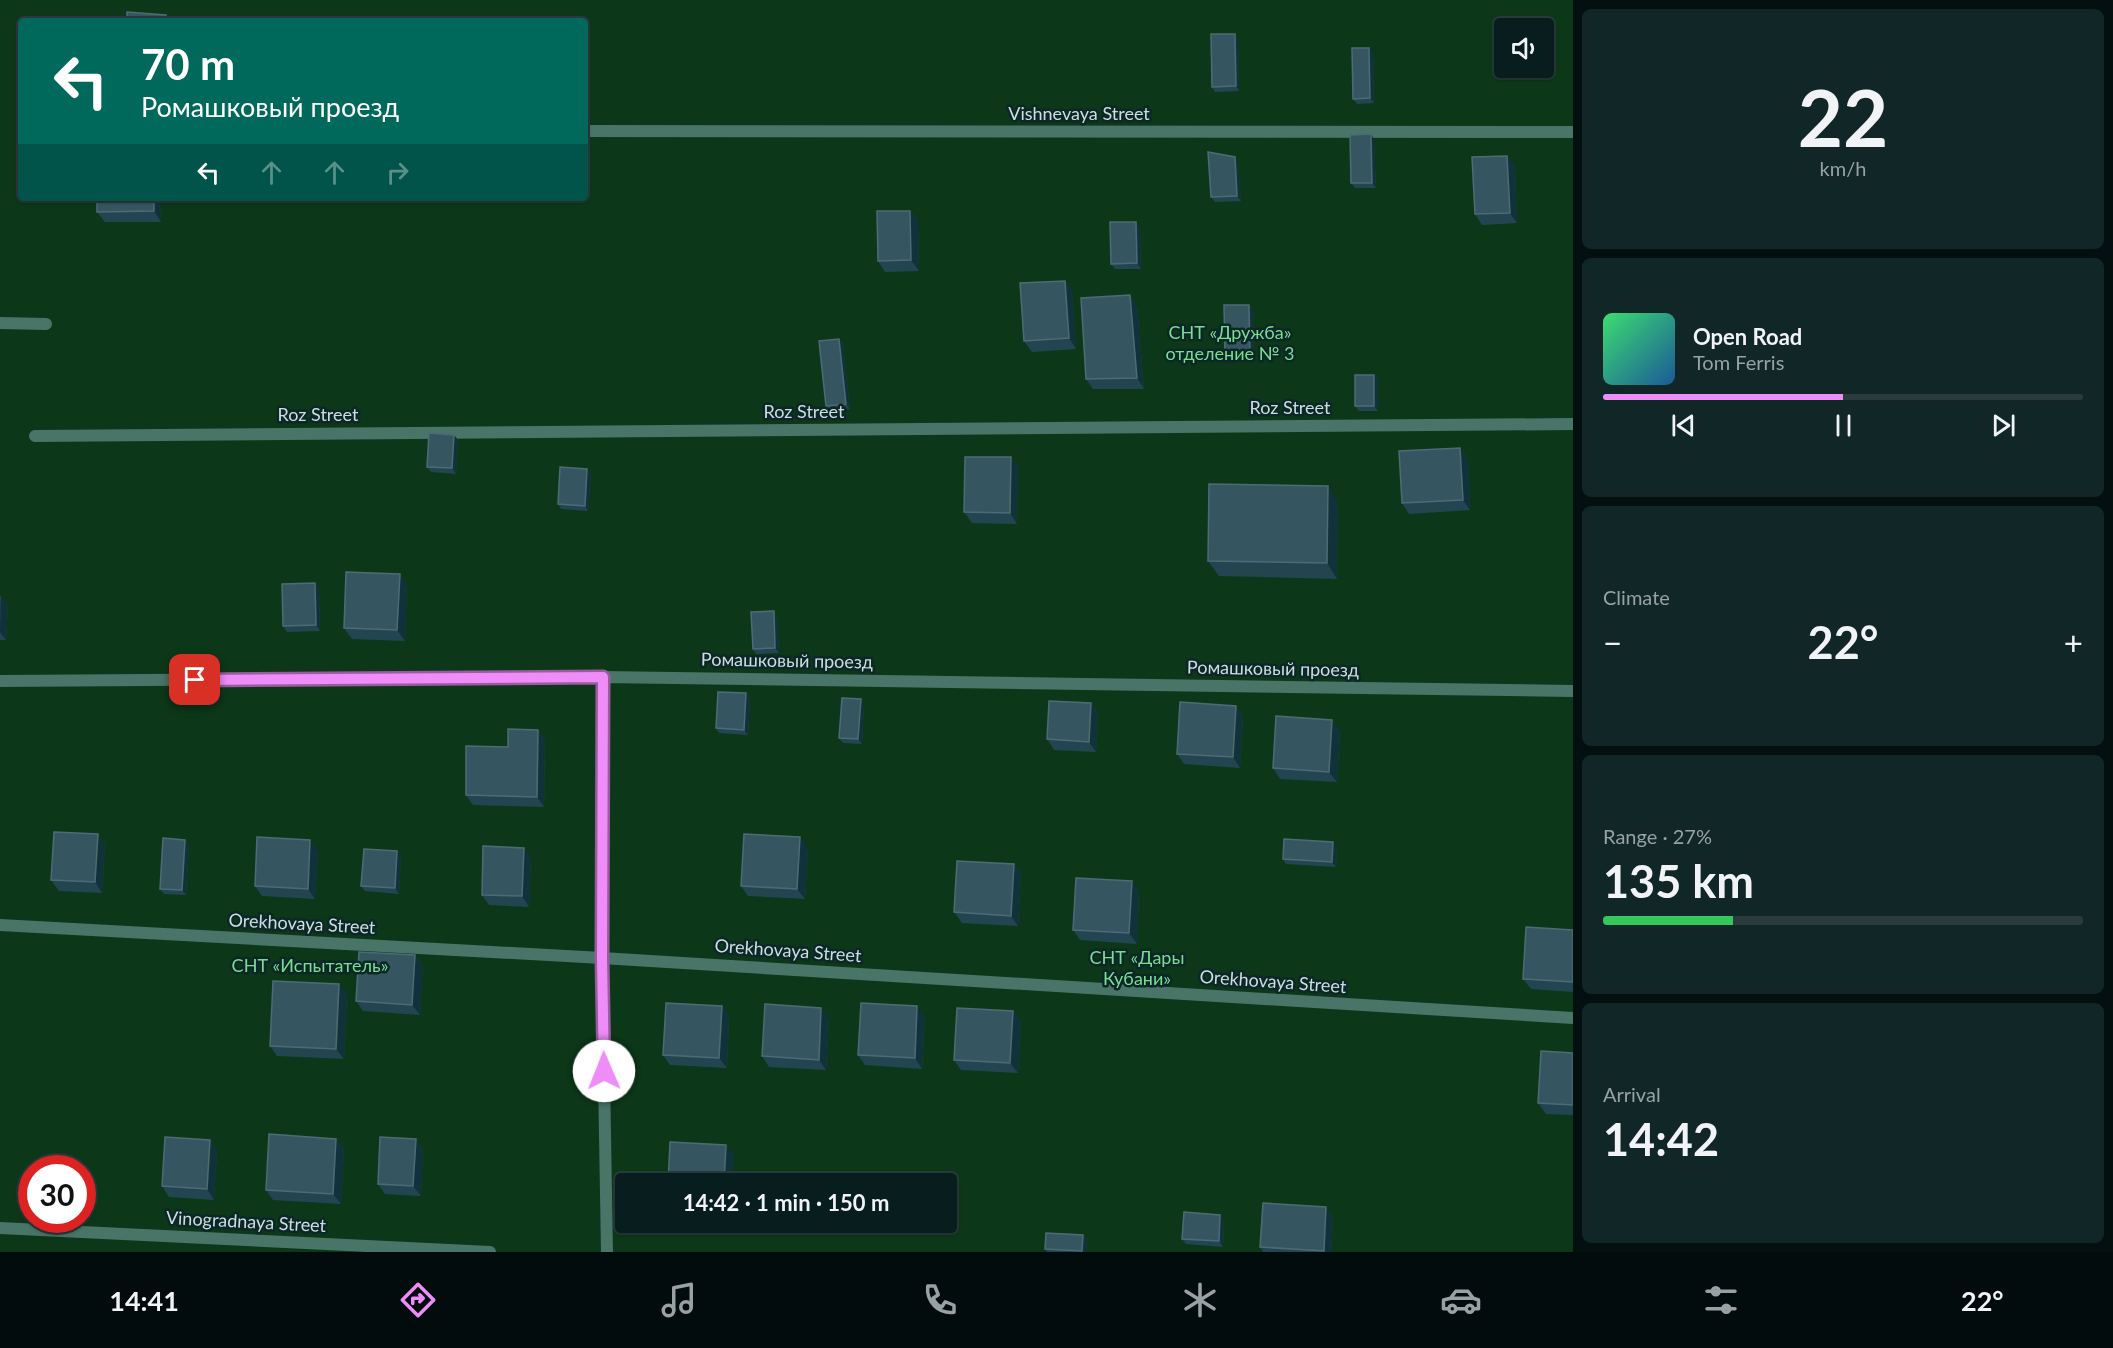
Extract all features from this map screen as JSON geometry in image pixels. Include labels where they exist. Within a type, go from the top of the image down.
[{"type":"street","name":"Vishnevaya Street","points":[[588,131],[1573,132]]},
{"type":"street","points":[[0,323],[46,324]]},
{"type":"street","name":"Roz Street","points":[[35,436],[1573,424]]},
{"type":"street","points":[[603,677],[602,958],[608,1252]]},
{"type":"street","name":"Ромашковый проезд","points":[[0,681],[603,677],[1573,691]]},
{"type":"street","name":"Orekhovaya Street","points":[[0,925],[602,958],[1573,1018]]},
{"type":"street","name":"Vinogradnaya Street","points":[[0,1228],[489,1252]]},
{"type":"green space","points":[[0,0],[1573,0],[1573,1252],[0,1252]]},
{"type":"building","points":[[127,12],[166,15],[166,18],[127,18]]},
{"type":"building","points":[[1211,34],[1235,34],[1236,86],[1212,87]]},
{"type":"building","points":[[1352,48],[1369,48],[1370,98],[1353,99]]},
{"type":"building","points":[[1371,134],[1372,183],[1351,183],[1350,135]]},
{"type":"building","points":[[1208,152],[1235,157],[1237,196],[1211,197]]},
{"type":"building","points":[[1507,156],[1510,213],[1475,214],[1472,157]]},
{"type":"building","points":[[97,201],[154,201],[154,211],[97,212]]},
{"type":"building","points":[[877,211],[910,211],[911,260],[878,261]]},
{"type":"building","points":[[1110,222],[1136,222],[1137,263],[1111,264]]},
{"type":"building","points":[[1065,281],[1069,338],[1024,341],[1020,283]]},
{"type":"building","points":[[1130,295],[1137,378],[1086,379],[1081,298]]},
{"type":"building","points":[[1224,305],[1249,305],[1250,355],[1225,356]]},
{"type":"building","points":[[839,339],[846,404],[826,406],[819,341]]},
{"type":"building","points":[[1355,375],[1374,375],[1374,406],[1355,406]]},
{"type":"building","points":[[429,433],[454,435],[452,468],[427,467]]},
{"type":"building","points":[[1460,448],[1463,500],[1402,503],[1399,451]]},
{"type":"building","points":[[965,457],[1011,457],[1010,513],[964,512]]},
{"type":"building","points":[[560,467],[587,469],[585,506],[558,504]]},
{"type":"building","points":[[1209,484],[1328,486],[1327,563],[1208,561]]},
{"type":"building","points":[[346,572],[400,574],[397,630],[344,628]]},
{"type":"building","points":[[315,583],[316,625],[283,626],[282,584]]},
{"type":"building","points":[[774,611],[775,648],[753,649],[751,612]]},
{"type":"building","points":[[718,692],[746,693],[744,730],[716,728]]},
{"type":"building","points":[[842,698],[861,699],[858,739],[839,738]]},
{"type":"building","points":[[1049,701],[1091,703],[1089,742],[1047,739]]},
{"type":"building","points":[[1180,702],[1236,706],[1233,757],[1177,754]]},
{"type":"building","points":[[1276,716],[1332,720],[1329,772],[1273,768]]},
{"type":"building","points":[[508,729],[538,730],[537,797],[466,795],[466,746],[508,747]]},
{"type":"building","points":[[54,832],[98,834],[95,882],[51,880]]},
{"type":"building","points":[[744,834],[800,837],[797,889],[741,886]]},
{"type":"building","points":[[257,837],[310,840],[308,889],[255,886]]},
{"type":"building","points":[[163,838],[185,840],[182,890],[160,889]]},
{"type":"building","points":[[1284,839],[1333,842],[1332,862],[1283,859]]},
{"type":"building","points":[[483,846],[524,848],[522,896],[482,895]]},
{"type":"building","points":[[364,849],[397,851],[395,888],[361,886]]},
{"type":"building","points":[[957,861],[1014,864],[1011,916],[954,912]]},
{"type":"building","points":[[1076,878],[1132,881],[1129,933],[1073,930]]},
{"type":"building","points":[[1526,927],[1573,930],[1573,982],[1523,979]]},
{"type":"building","points":[[359,952],[415,955],[412,1005],[356,1001]]},
{"type":"building","points":[[273,981],[339,984],[336,1049],[270,1046]]},
{"type":"building","points":[[666,1003],[722,1006],[719,1058],[663,1055]]},
{"type":"building","points":[[861,1003],[917,1006],[915,1058],[858,1055]]},
{"type":"building","points":[[765,1004],[821,1008],[819,1060],[762,1056]]},
{"type":"building","points":[[957,1008],[1013,1011],[1010,1063],[954,1060]]},
{"type":"building","points":[[1541,1051],[1573,1053],[1573,1105],[1538,1103]]},
{"type":"building","points":[[269,1134],[336,1139],[333,1194],[266,1190]]},
{"type":"building","points":[[165,1137],[210,1140],[207,1189],[162,1186]]},
{"type":"building","points":[[380,1137],[416,1139],[413,1186],[378,1184]]},
{"type":"building","points":[[670,1142],[726,1145],[725,1173],[669,1173]]},
{"type":"building","points":[[1263,1203],[1326,1207],[1324,1251],[1260,1247]]},
{"type":"building","points":[[1184,1212],[1220,1215],[1219,1241],[1182,1239]]},
{"type":"building","points":[[1046,1233],[1083,1235],[1082,1251],[1045,1249]]},
{"type":"route","points":[[195,680],[603,677],[604,1071]]},
{"type":"park label","name":"СНТ «Дружба» отделение № 3","points":[[1230,343]]},
{"type":"park label","name":"СНТ «Испытатель»","points":[[310,966]]},
{"type":"park label","name":"СНТ «Дары Кубани»","points":[[1137,968]]}]
